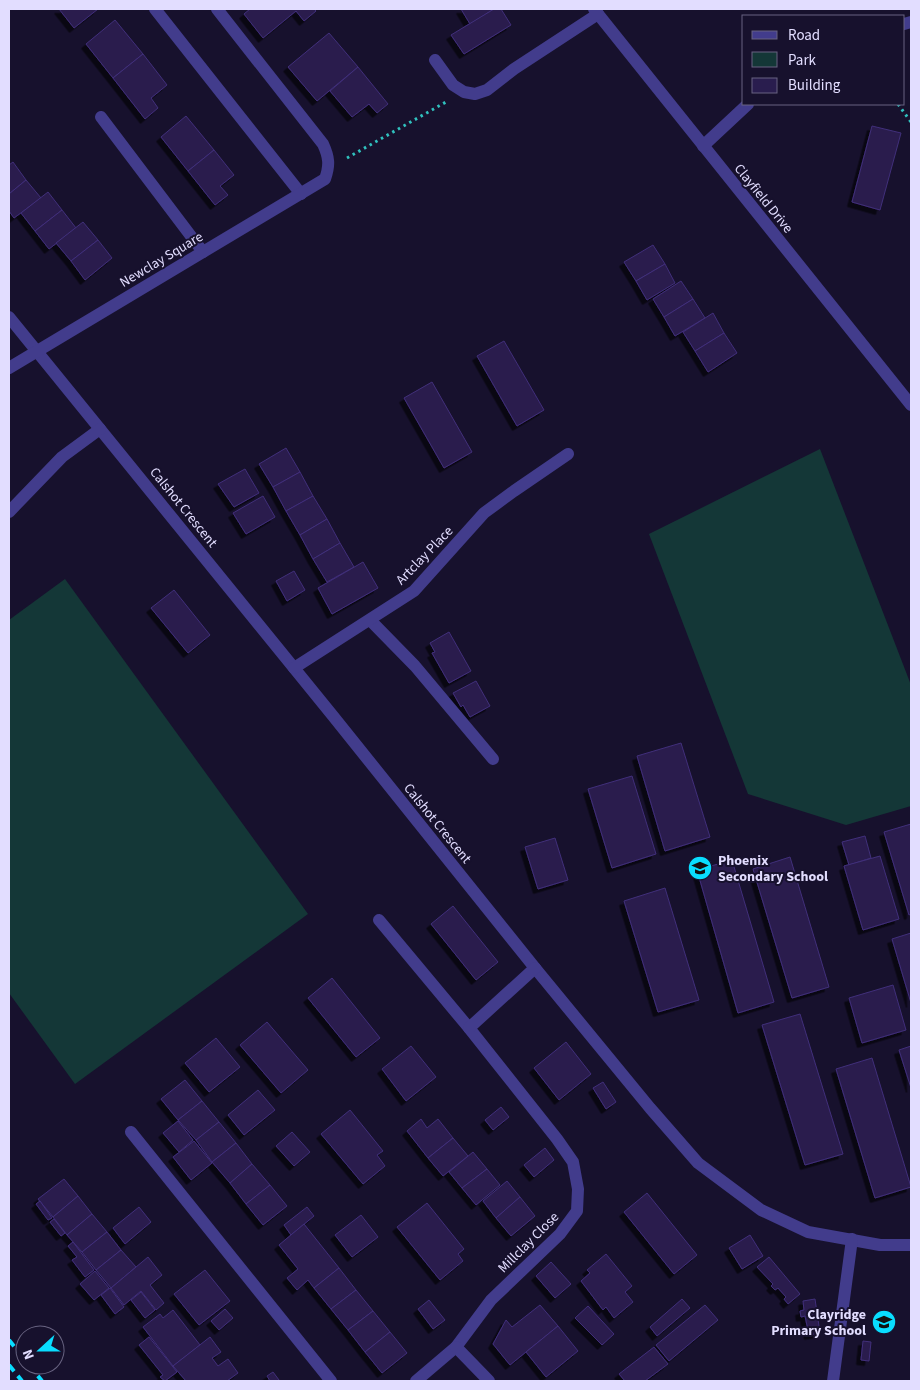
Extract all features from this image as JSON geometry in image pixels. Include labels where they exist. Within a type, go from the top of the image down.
[{"type":"street","points":[[155,9],[301,194]]},
{"type":"street","points":[[217,9],[323,144],[328,156],[329,168]]},
{"type":"street","points":[[435,60],[453,85],[464,92],[475,94],[486,90],[596,12]]},
{"type":"street","name":"Clayfield Drive","points":[[596,12],[911,405]]},
{"type":"street","points":[[703,146],[747,105]]},
{"type":"street","points":[[101,117],[202,252]]},
{"type":"street","name":"Newclay Square","points":[[9,368],[325,179],[329,168]]},
{"type":"street","name":"Calshot Crescent","points":[[9,317],[535,968],[650,1108],[698,1163],[760,1210],[808,1232],[880,1245],[911,1245]]},
{"type":"street","points":[[9,512],[62,457],[100,429]]},
{"type":"street","name":"Artclay Place","points":[[294,668],[414,591],[484,513],[568,454]]},
{"type":"street","points":[[370,620],[415,666],[493,759]]},
{"type":"street","name":"Millclay Close","points":[[379,920],[552,1132],[573,1162],[578,1189],[577,1211],[560,1234],[490,1300],[456,1346],[416,1381]]},
{"type":"street","points":[[469,1028],[535,968]]},
{"type":"street","points":[[131,1132],[331,1381]]},
{"type":"street","points":[[833,1381],[852,1240]]},
{"type":"street","points":[[456,1346],[489,1381]]},
{"type":"path","points":[[329,168],[464,92]]},
{"type":"path","points":[[899,105],[911,122]]},
{"type":"green space","points":[[820,449],[911,685],[911,806],[846,825],[748,794],[649,534]]},
{"type":"green space","points":[[65,579],[308,914],[75,1084],[9,993],[9,620]]},
{"type":"building","points":[[59,9],[98,9],[74,28]]},
{"type":"building","points":[[250,9],[314,9],[316,11],[304,21],[296,11],[263,38],[244,14]]},
{"type":"building","points":[[461,9],[494,9],[470,24]]},
{"type":"building","points":[[494,9],[501,9],[511,25],[464,54],[451,35]]},
{"type":"building","points":[[115,20],[143,54],[113,78],[86,44]]},
{"type":"building","points":[[329,33],[358,67],[317,101],[288,67]]},
{"type":"building","points":[[143,54],[167,85],[151,98],[158,108],[145,119],[113,78]]},
{"type":"building","points":[[358,67],[388,104],[377,113],[369,104],[352,117],[330,91]]},
{"type":"building","points":[[186,116],[214,150],[188,171],[161,137]]},
{"type":"building","points":[[872,126],[901,133],[880,210],[852,202]]},
{"type":"building","points":[[214,150],[234,175],[220,186],[228,195],[215,205],[188,171]]},
{"type":"building","points":[[13,162],[26,180],[9,194],[9,165]]},
{"type":"building","points":[[26,180],[41,198],[14,218],[9,211],[9,194]]},
{"type":"building","points":[[48,192],[62,210],[35,231],[21,213]]},
{"type":"building","points":[[62,210],[76,228],[49,249],[35,231]]},
{"type":"building","points":[[83,222],[98,240],[71,261],[56,243]]},
{"type":"building","points":[[98,240],[112,258],[85,280],[71,261]]},
{"type":"building","points":[[653,245],[665,264],[636,281],[624,262]]},
{"type":"building","points":[[665,264],[675,283],[647,300],[636,281]]},
{"type":"building","points":[[681,281],[693,299],[664,317],[653,299]]},
{"type":"building","points":[[693,299],[705,318],[675,336],[664,317]]},
{"type":"building","points":[[713,313],[724,333],[695,351],[683,332]]},
{"type":"building","points":[[724,333],[737,353],[708,372],[695,351]]},
{"type":"building","points":[[504,341],[544,410],[517,426],[477,356]]},
{"type":"building","points":[[432,382],[472,452],[444,468],[404,398]]},
{"type":"building","points":[[286,448],[300,472],[273,487],[259,464]]},
{"type":"building","points":[[245,469],[259,493],[234,507],[218,484]]},
{"type":"building","points":[[300,472],[313,496],[286,511],[273,487]]},
{"type":"building","points":[[263,496],[275,517],[246,534],[233,513]]},
{"type":"building","points":[[313,496],[327,519],[300,535],[286,511]]},
{"type":"building","points":[[327,519],[340,543],[313,559],[300,535]]},
{"type":"building","points":[[340,543],[354,567],[327,582],[313,559]]},
{"type":"building","points":[[363,562],[378,588],[332,614],[318,588]]},
{"type":"building","points":[[294,571],[305,590],[287,601],[276,581]]},
{"type":"building","points":[[174,590],[210,635],[188,653],[151,608]]},
{"type":"building","points":[[449,632],[471,671],[449,683],[432,653],[435,652],[430,643]]},
{"type":"building","points":[[476,681],[490,706],[470,717],[463,705],[461,707],[453,693]]},
{"type":"building","points":[[681,743],[710,837],[665,851],[637,756]]},
{"type":"building","points":[[632,776],[656,854],[612,868],[588,789]]},
{"type":"building","points":[[911,824],[911,914],[909,915],[884,832]]},
{"type":"building","points":[[865,836],[871,858],[849,865],[842,842]]},
{"type":"building","points":[[555,838],[568,880],[538,889],[525,847]]},
{"type":"building","points":[[880,856],[899,919],[863,930],[844,866]]},
{"type":"building","points":[[790,857],[829,987],[792,998],[753,869]]},
{"type":"building","points":[[732,860],[774,1002],[738,1013],[697,870]]},
{"type":"building","points":[[665,888],[699,1000],[658,1012],[624,901]]},
{"type":"building","points":[[453,906],[498,962],[476,980],[431,924]]},
{"type":"building","points":[[911,933],[911,1003],[892,939]]},
{"type":"building","points":[[332,978],[380,1038],[356,1057],[308,998]]},
{"type":"building","points":[[893,985],[906,1030],[862,1043],[849,998]]},
{"type":"building","points":[[800,1014],[843,1154],[805,1165],[762,1025]]},
{"type":"building","points":[[267,1022],[308,1070],[281,1093],[240,1045]]},
{"type":"building","points":[[216,1038],[240,1067],[209,1092],[185,1063]]},
{"type":"building","points":[[566,1042],[591,1074],[559,1100],[534,1068]]},
{"type":"building","points":[[411,1046],[436,1077],[406,1101],[382,1069]]},
{"type":"building","points":[[911,1046],[911,1088],[899,1050]]},
{"type":"building","points":[[872,1058],[911,1187],[875,1198],[836,1069]]},
{"type":"building","points":[[185,1080],[202,1101],[178,1120],[161,1099]]},
{"type":"building","points":[[603,1082],[616,1102],[606,1109],[593,1088]]},
{"type":"building","points":[[258,1090],[275,1110],[244,1135],[228,1115]]},
{"type":"building","points":[[202,1101],[219,1122],[196,1140],[178,1120]]},
{"type":"building","points":[[501,1107],[509,1117],[493,1130],[485,1120]]},
{"type":"building","points":[[350,1110],[383,1151],[377,1155],[385,1166],[363,1184],[321,1134]]},
{"type":"building","points":[[421,1119],[427,1128],[438,1119],[453,1138],[428,1158],[407,1131]]},
{"type":"building","points":[[178,1121],[193,1140],[179,1152],[163,1133]]},
{"type":"building","points":[[219,1122],[236,1143],[212,1162],[196,1140]]},
{"type":"building","points":[[292,1132],[310,1152],[294,1166],[276,1146]]},
{"type":"building","points":[[453,1138],[468,1156],[443,1176],[428,1158]]},
{"type":"building","points":[[194,1141],[212,1163],[191,1180],[173,1157]]},
{"type":"building","points":[[236,1143],[252,1164],[230,1183],[212,1162]]},
{"type":"building","points":[[545,1148],[554,1160],[534,1177],[524,1165]]},
{"type":"building","points":[[473,1152],[487,1169],[462,1188],[449,1172]]},
{"type":"building","points":[[252,1164],[270,1185],[246,1204],[230,1183]]},
{"type":"building","points":[[487,1169],[500,1185],[476,1205],[462,1188]]},
{"type":"building","points":[[64,1179],[78,1196],[53,1217],[38,1199]]},
{"type":"building","points":[[507,1181],[520,1197],[496,1218],[483,1201]]},
{"type":"building","points":[[270,1185],[287,1206],[263,1225],[246,1204]]},
{"type":"building","points":[[647,1193],[697,1255],[674,1274],[624,1212]]},
{"type":"building","points":[[78,1196],[92,1214],[67,1235],[53,1217]]},
{"type":"building","points":[[520,1197],[535,1216],[511,1236],[496,1218]]},
{"type":"building","points":[[40,1201],[52,1218],[48,1220],[36,1204]]},
{"type":"building","points":[[427,1203],[464,1249],[458,1254],[463,1261],[440,1280],[397,1227]]},
{"type":"building","points":[[139,1207],[151,1222],[125,1244],[113,1228]]},
{"type":"building","points":[[307,1207],[314,1216],[291,1235],[284,1225]]},
{"type":"building","points":[[92,1214],[107,1232],[82,1252],[67,1235]]},
{"type":"building","points":[[361,1215],[378,1237],[352,1257],[335,1235]]},
{"type":"building","points":[[54,1219],[65,1233],[61,1236],[50,1222]]},
{"type":"building","points":[[304,1224],[339,1268],[314,1288],[308,1280],[297,1290],[287,1278],[298,1269],[279,1245]]},
{"type":"building","points":[[107,1232],[121,1250],[96,1270],[82,1252]]},
{"type":"building","points":[[750,1235],[763,1256],[742,1269],[729,1248]]},
{"type":"building","points":[[73,1242],[94,1270],[85,1277],[72,1260],[77,1257],[68,1246]]},
{"type":"building","points":[[121,1250],[136,1267],[111,1288],[96,1270]]},
{"type":"building","points":[[606,1254],[632,1286],[625,1292],[633,1302],[614,1318],[606,1307],[603,1310],[581,1281],[590,1273],[587,1270]]},
{"type":"building","points":[[148,1257],[162,1275],[150,1285],[164,1303],[156,1310],[141,1291],[124,1305],[111,1288]]},
{"type":"building","points":[[769,1257],[800,1294],[788,1304],[784,1299],[786,1297],[778,1288],[775,1290],[771,1286],[773,1284],[757,1267]]},
{"type":"building","points":[[551,1262],[571,1284],[555,1298],[536,1276]]},
{"type":"building","points":[[339,1268],[356,1290],[331,1309],[314,1288]]},
{"type":"building","points":[[205,1270],[230,1301],[199,1325],[174,1294]]},
{"type":"building","points":[[95,1271],[109,1288],[94,1300],[80,1284]]},
{"type":"building","points":[[110,1288],[124,1307],[115,1314],[101,1295]]},
{"type":"building","points":[[356,1290],[373,1311],[348,1330],[331,1309]]},
{"type":"building","points":[[141,1292],[155,1310],[145,1318],[131,1300]]},
{"type":"building","points":[[682,1299],[690,1308],[657,1336],[650,1327]]},
{"type":"building","points":[[815,1299],[820,1333],[809,1335],[805,1316],[801,1317],[800,1311],[804,1310],[803,1301]]},
{"type":"building","points":[[429,1300],[445,1320],[433,1329],[418,1309]]},
{"type":"building","points":[[540,1305],[558,1326],[510,1365],[493,1344],[506,1320],[512,1327]]},
{"type":"building","points":[[705,1305],[718,1320],[669,1361],[656,1345]]},
{"type":"building","points":[[588,1306],[614,1334],[602,1345],[575,1318]]},
{"type":"building","points":[[225,1309],[233,1318],[219,1330],[211,1321]]},
{"type":"building","points":[[173,1310],[200,1345],[173,1366],[143,1327],[160,1314],[163,1318]]},
{"type":"building","points":[[373,1311],[390,1332],[365,1352],[348,1330]]},
{"type":"building","points":[[558,1326],[578,1351],[546,1377],[526,1352]]},
{"type":"building","points":[[390,1332],[407,1353],[382,1373],[365,1352]]},
{"type":"building","points":[[149,1337],[177,1372],[165,1381],[160,1377],[163,1375],[139,1345]]},
{"type":"building","points":[[210,1337],[221,1352],[212,1358],[218,1366],[228,1359],[238,1373],[227,1381],[186,1381],[173,1366]]},
{"type":"building","points":[[863,1341],[871,1342],[869,1361],[861,1360]]},
{"type":"building","points":[[654,1347],[668,1364],[645,1381],[625,1381],[619,1374]]},
{"type":"building","points":[[273,1372],[278,1381],[270,1381],[267,1376]]},
{"type":"railway","points":[[9,1340],[15,1348]]},
{"type":"railway","points":[[9,1365],[22,1381]]},
{"type":"railway","points":[[37,1375],[42,1381]]},
{"type":"place","name":"Phoenix Secondary School","points":[[700,868]]},
{"type":"place","name":"Clayridge Primary School","points":[[884,1322]]}]
